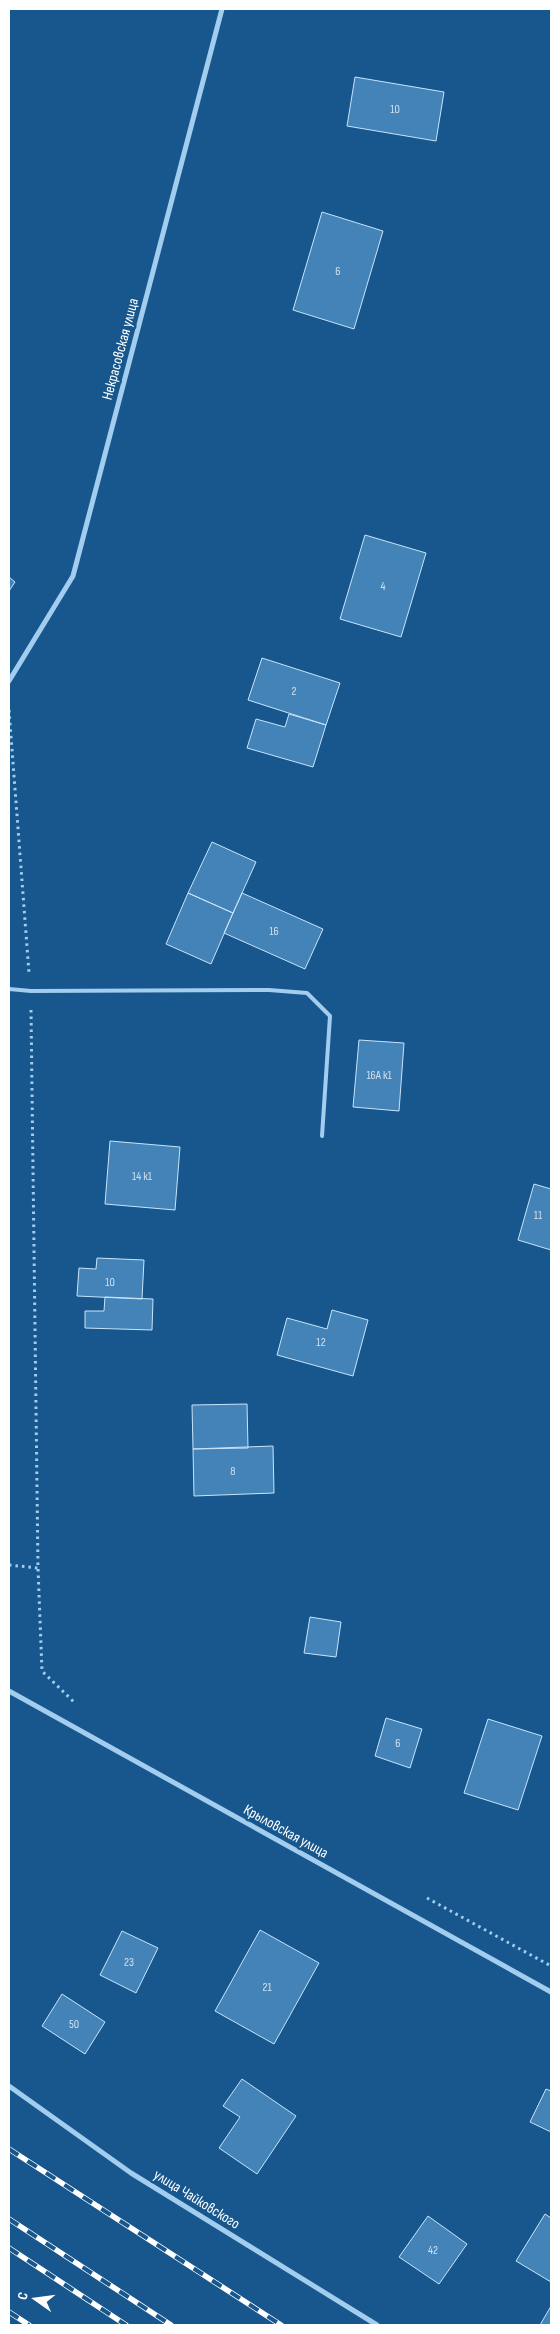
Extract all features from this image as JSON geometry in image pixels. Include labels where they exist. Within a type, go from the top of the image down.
[{"type":"street","name":"Некрасовская улица","points":[[9,681],[74,576],[222,9]]},
{"type":"street","name":"Крыловская улица","points":[[9,1691],[551,1992]]},
{"type":"street","name":"улица Чайковского","points":[[9,2086],[131,2173],[377,2325]]},
{"type":"lane","points":[[9,989],[31,991],[269,990],[307,993],[330,1016],[322,1136]]},
{"type":"path","points":[[9,710],[31,991],[38,1568],[42,1671],[77,1705]]},
{"type":"path","points":[[9,1565],[38,1568]]},
{"type":"path","points":[[422,1895],[551,1966]]},
{"type":"building","points":[[355,77],[444,92],[436,141],[347,126]]},
{"type":"building","points":[[322,212],[383,231],[354,329],[293,310]]},
{"type":"building","points":[[365,535],[426,553],[401,637],[340,619]]},
{"type":"building","points":[[9,577],[15,582],[9,591]]},
{"type":"building","points":[[262,658],[340,683],[326,725],[248,700]]},
{"type":"building","points":[[289,714],[326,725],[313,767],[247,748],[256,719],[285,727]]},
{"type":"building","points":[[212,842],[256,862],[233,913],[188,893]]},
{"type":"building","points":[[188,893],[233,913],[211,964],[166,944]]},
{"type":"building","points":[[242,893],[323,929],[305,969],[224,933]]},
{"type":"building","points":[[359,1040],[404,1043],[399,1111],[353,1107]]},
{"type":"building","points":[[110,1141],[180,1147],[175,1210],[105,1204]]},
{"type":"building","points":[[534,1184],[551,1189],[551,1250],[518,1240]]},
{"type":"building","points":[[97,1258],[144,1260],[142,1299],[77,1296],[79,1268],[96,1269]]},
{"type":"building","points":[[105,1297],[153,1299],[152,1330],[85,1328],[85,1311],[104,1311]]},
{"type":"building","points":[[332,1310],[368,1320],[353,1376],[277,1355],[287,1318],[327,1329]]},
{"type":"building","points":[[247,1404],[248,1448],[193,1449],[192,1405]]},
{"type":"building","points":[[273,1446],[274,1493],[194,1496],[193,1449]]},
{"type":"building","points":[[310,1617],[341,1622],[336,1657],[304,1653]]},
{"type":"building","points":[[386,1718],[422,1729],[410,1768],[375,1756]]},
{"type":"building","points":[[488,1719],[542,1736],[518,1810],[464,1793]]},
{"type":"building","points":[[260,1930],[319,1963],[274,2044],[215,2011]]},
{"type":"building","points":[[122,1931],[158,1948],[136,1993],[100,1975]]},
{"type":"building","points":[[62,1994],[105,2022],[85,2054],[42,2026]]},
{"type":"building","points":[[242,2079],[296,2116],[257,2174],[219,2148],[240,2117],[223,2106]]},
{"type":"building","points":[[546,2089],[551,2091],[551,2132],[530,2122]]},
{"type":"building","points":[[545,2214],[551,2218],[551,2282],[516,2261]]},
{"type":"building","points":[[428,2216],[467,2244],[439,2284],[399,2257]]},
{"type":"building","points":[[551,2306],[551,2325],[540,2325]]},
{"type":"railway","points":[[9,2149],[281,2325]]},
{"type":"railway","points":[[9,2219],[171,2325]]},
{"type":"railway","points":[[9,2248],[126,2325]]},
{"type":"railway","points":[[9,2312],[29,2325]]}]
